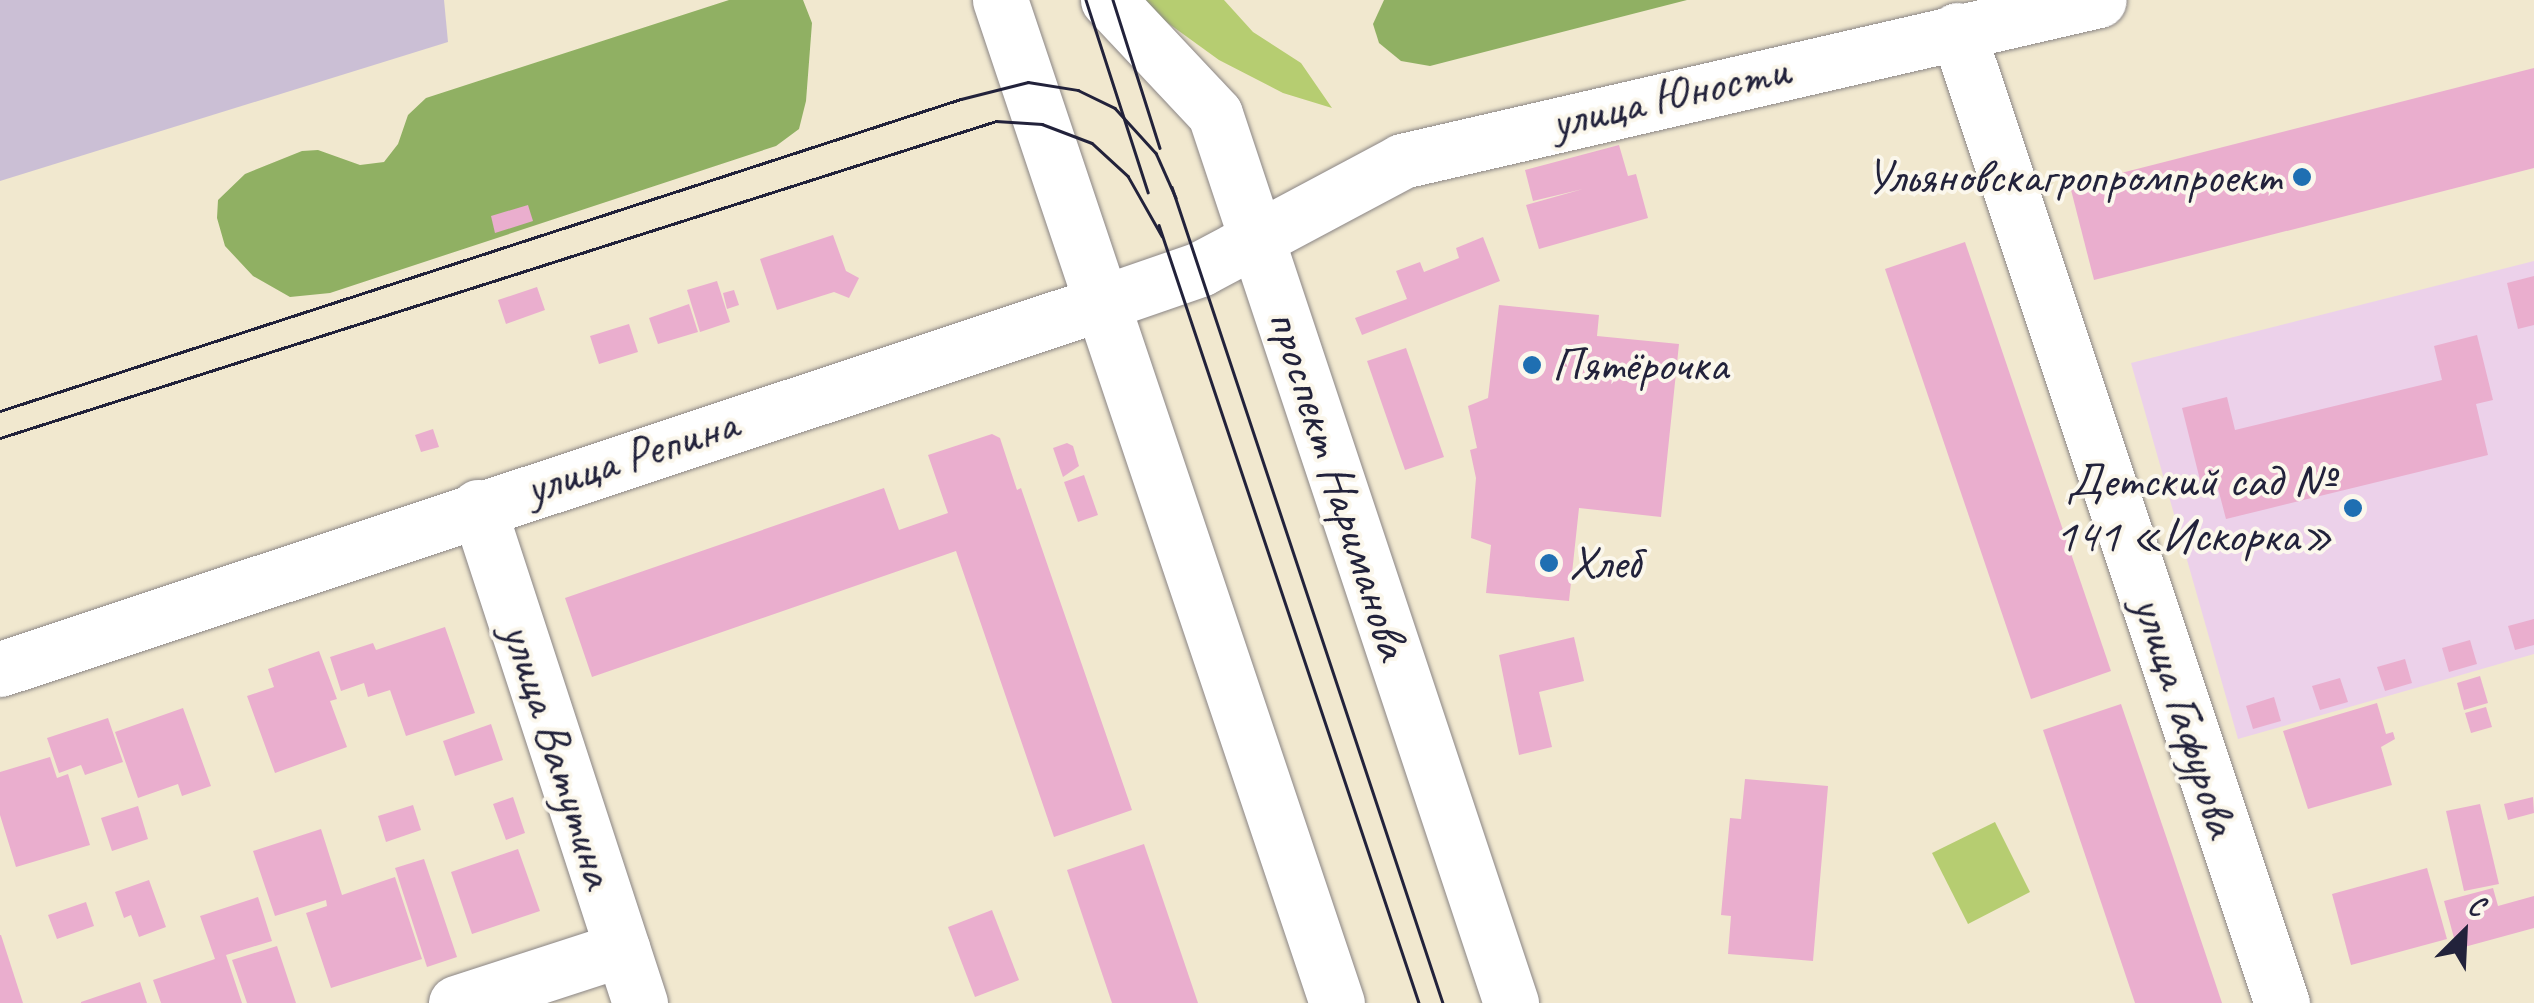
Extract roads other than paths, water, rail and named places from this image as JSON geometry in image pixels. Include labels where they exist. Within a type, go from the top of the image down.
[{"type":"main road","points":[[1000,0],[1337,1003]]},
{"type":"main road","name":"проспект Нариманова","points":[[1108,0],[1215,114],[1511,1003]]},
{"type":"main road","name":"улица Юности","points":[[1258,237],[1402,161],[2099,0]]},
{"type":"main road","name":"улица Гафурова","points":[[1958,30],[2282,1003]]},
{"type":"main road","name":"улица Репина","points":[[0,669],[478,507],[1177,278],[1258,237]]},
{"type":"main road","name":"улица Ватутина","points":[[478,507],[640,1003]]},
{"type":"main road","points":[[456,1003],[622,949]]},
{"type":"tram line","points":[[1086,0],[1148,192]]},
{"type":"tram line","points":[[1113,0],[1160,148]]},
{"type":"tram line","points":[[0,411],[961,99],[1028,82],[1078,90],[1115,108],[1156,153],[1176,198]]},
{"type":"tram line","points":[[0,438],[996,121],[1042,124],[1092,143],[1128,176],[1162,236]]},
{"type":"tram line","points":[[1172,187],[1443,1003]]},
{"type":"tram line","points":[[1159,225],[1419,1003]]},
{"type":"place","name":"Ульяновскагропромпроект","points":[[2302,177]]},
{"type":"place","name":"Пятёрочка","points":[[1532,365]]},
{"type":"place","name":"Детский сад № 141 «Искорка»","points":[[2353,508]]},
{"type":"place","name":"Хлеб","points":[[1549,563]]}]
